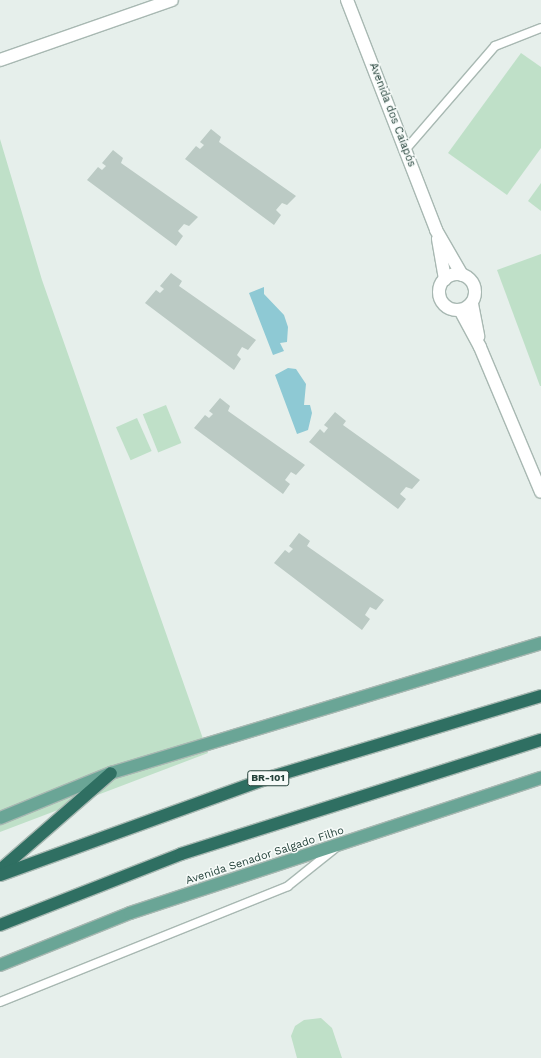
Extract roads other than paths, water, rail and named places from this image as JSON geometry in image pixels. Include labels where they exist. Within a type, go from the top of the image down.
[{"type":"highway","name":"BR-101","points":[[0,874],[268,778],[541,696]]},
{"type":"highway","points":[[0,925],[181,854],[541,740]]},
{"type":"highway","points":[[0,870],[111,773]]},
{"type":"main road","points":[[0,60],[172,0]]},
{"type":"main road","name":"Avenida dos Caiapós","points":[[347,0],[406,149],[436,230],[445,279]]},
{"type":"main road","name":"Avenida dos Caiapós","points":[[436,230],[462,274]]},
{"type":"main road","points":[[472,304],[460,310],[447,307],[441,300],[440,287],[445,279],[462,274],[474,286],[472,304],[480,347]]},
{"type":"main road","points":[[460,310],[480,347],[541,492]]},
{"type":"main road","points":[[0,818],[111,773],[541,643]]},
{"type":"main road","name":"Avenida Senador Salgado Filho","points":[[0,965],[130,912],[336,847],[541,778]]},
{"type":"lane","points":[[406,149],[495,46],[541,28]]},
{"type":"lane","points":[[0,1002],[288,886],[336,847]]},
{"type":"water","points":[[264,287],[264,294],[284,315],[288,327],[287,342],[280,343],[284,351],[273,355],[249,293]]},
{"type":"water","points":[[288,368],[296,369],[306,384],[304,405],[310,405],[312,413],[308,430],[297,434],[275,375]]}]
